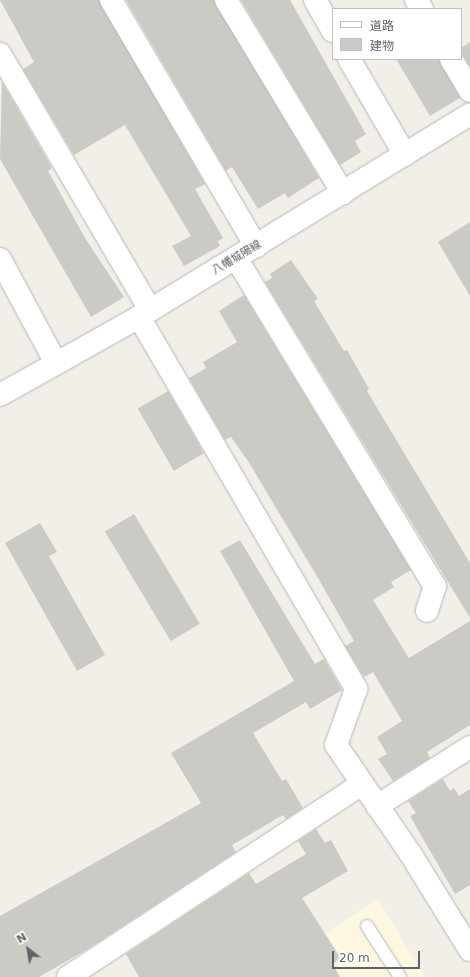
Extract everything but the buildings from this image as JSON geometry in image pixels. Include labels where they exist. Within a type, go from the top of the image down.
[{"type":"street","points":[[111,0],[256,246]]},
{"type":"street","points":[[226,0],[343,193]]},
{"type":"street","points":[[315,0],[332,29]]},
{"type":"street","points":[[0,54],[356,689],[336,745],[378,806],[470,950]]},
{"type":"street","points":[[350,60],[404,155]]},
{"type":"street","points":[[452,60],[470,91]]},
{"type":"street","name":"八幡城陽線","points":[[0,395],[145,314],[470,114]]},
{"type":"street","points":[[236,258],[435,586],[427,611]]},
{"type":"street","points":[[0,259],[56,363]]},
{"type":"street","points":[[378,806],[470,747]]},
{"type":"street","points":[[68,977],[362,784]]},
{"type":"lane","points":[[367,926],[400,977]]},
{"type":"shaded area","points":[[378,899],[425,977],[256,977]]}]
